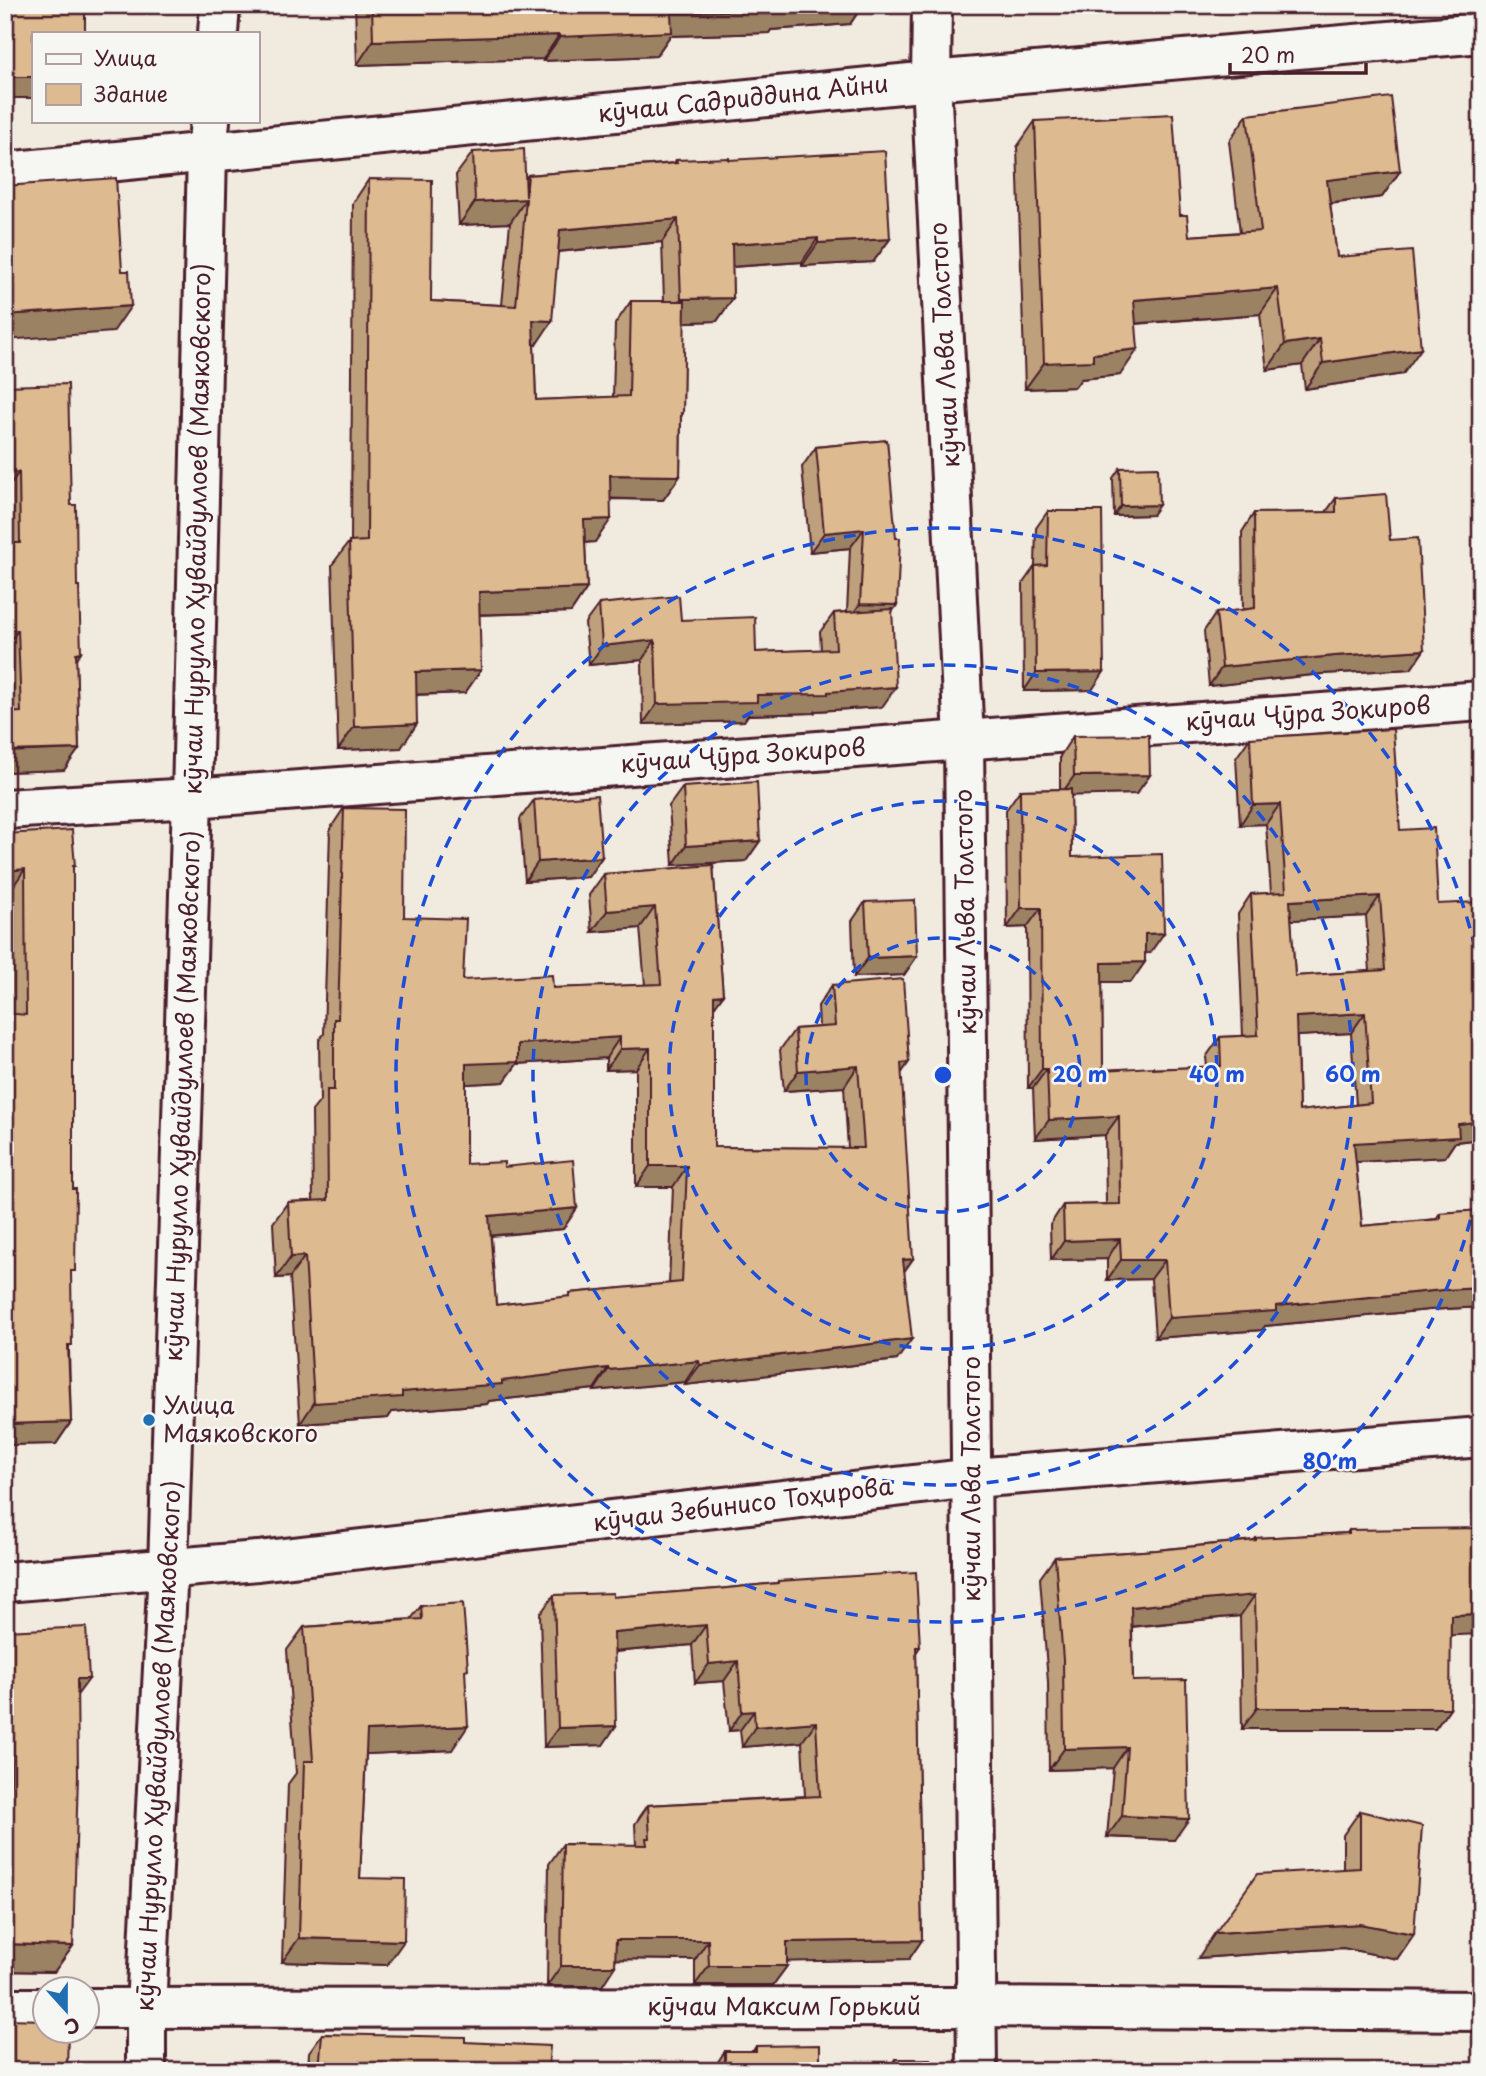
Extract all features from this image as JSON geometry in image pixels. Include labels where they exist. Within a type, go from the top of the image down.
[{"type":"street","points":[[218,32],[220,5]]},
{"type":"street","name":"кӯчаи Льва Толстого","points":[[932,5],[931,80],[964,739],[977,2071]]},
{"type":"street","name":"кӯчаи Садриддина Айни","points":[[5,172],[208,137],[1481,33]]},
{"type":"street","name":"кӯчаи Нурулло Ҳувайдуллоев (Маяковского)","points":[[146,2071],[146,2008],[168,1568],[192,798],[208,137]]},
{"type":"street","name":"кӯчаи Ҷӯра Зокиров","points":[[5,809],[192,798],[1481,701]]},
{"type":"street","name":"кӯчаи Зебинисо Тоҳирова","points":[[5,1582],[258,1561],[973,1478],[1481,1437]]},
{"type":"street","name":"кӯчаи Максим Горький","points":[[102,2008],[976,2007],[1481,2011]]},
{"type":"street","points":[[5,2008],[32,2008]]},
{"type":"building","points":[[5,5],[85,5],[85,32],[32,32],[32,77],[5,77]]},
{"type":"building","points":[[372,5],[798,5],[786,6],[786,9],[671,13],[672,32],[373,41]]},
{"type":"building","points":[[1391,97],[1400,171],[1327,180],[1337,257],[1412,251],[1421,349],[1323,363],[1320,339],[1285,344],[1278,288],[1134,300],[1138,349],[1093,354],[1093,361],[1044,363],[1035,121],[1173,114],[1180,215],[1187,215],[1189,236],[1261,231],[1247,115]]},
{"type":"building","points":[[524,149],[526,197],[528,175],[677,163],[676,160],[729,160],[885,151],[890,239],[818,243],[818,238],[732,244],[733,298],[681,299],[678,219],[560,230],[552,321],[533,320],[536,400],[629,396],[631,301],[685,301],[680,476],[610,475],[611,519],[584,520],[587,588],[479,592],[481,670],[416,672],[417,724],[354,727],[349,542],[367,541],[369,179],[432,180],[431,301],[516,306],[526,199],[475,202],[473,152]]},
{"type":"building","points":[[116,178],[122,271],[129,271],[131,306],[5,315],[5,186]]},
{"type":"building","points":[[68,384],[71,505],[76,505],[81,652],[76,653],[79,749],[6,751],[5,755],[5,713],[21,712],[18,630],[5,630],[5,543],[20,543],[19,472],[7,473],[9,428],[5,429],[5,386]]},
{"type":"building","points":[[887,440],[896,538],[900,538],[897,605],[860,604],[864,529],[824,533],[816,447]]},
{"type":"building","points":[[1158,467],[1159,505],[1121,506],[1120,468]]},
{"type":"building","points":[[1386,494],[1390,540],[1418,538],[1424,650],[1222,667],[1216,613],[1255,608],[1254,513],[1336,512],[1336,498]]},
{"type":"building","points":[[1048,511],[1102,511],[1104,672],[1036,673],[1035,566],[1047,565]]},
{"type":"building","points":[[679,596],[681,620],[755,617],[756,652],[836,649],[834,613],[892,609],[896,687],[828,694],[757,695],[757,702],[657,704],[655,640],[602,646],[599,604]]},
{"type":"building","points":[[1393,729],[1400,830],[1434,828],[1438,904],[1479,902],[1481,1121],[1458,1124],[1459,1137],[1354,1143],[1362,1226],[1440,1219],[1440,1213],[1481,1210],[1481,1288],[1276,1306],[1276,1311],[1169,1318],[1165,1260],[1121,1260],[1120,1239],[1064,1241],[1063,1205],[1120,1204],[1119,1116],[1049,1120],[1047,1069],[1042,1069],[1041,908],[1021,908],[1020,790],[1071,789],[1072,857],[1162,854],[1164,933],[1145,934],[1145,962],[1102,963],[1103,1070],[1221,1066],[1220,1037],[1258,1035],[1251,894],[1286,892],[1280,804],[1253,805],[1250,738]],"holes":[[[1380,896],[1385,970],[1295,976],[1290,901]],[[1365,1013],[1371,1103],[1299,1111],[1296,1017]]]},
{"type":"building","points":[[1149,735],[1150,775],[1074,776],[1073,736]]},
{"type":"building","points":[[757,782],[760,841],[686,846],[683,787]]},
{"type":"building","points":[[597,795],[602,857],[538,862],[534,800]]},
{"type":"building","points":[[344,808],[405,809],[404,917],[466,919],[463,980],[552,975],[553,988],[661,984],[655,907],[607,911],[604,874],[713,865],[723,995],[714,996],[714,1147],[864,1148],[858,1066],[798,1071],[795,1029],[835,1026],[832,985],[903,979],[909,1062],[901,1063],[913,1259],[903,1260],[912,1339],[700,1365],[699,1361],[608,1368],[502,1381],[502,1384],[402,1392],[402,1397],[314,1403],[305,1256],[291,1257],[288,1202],[328,1200],[327,1090],[334,1090],[334,1019],[338,1019]],"holes":[[[620,1037],[620,1049],[650,1048],[650,1166],[687,1166],[682,1282],[570,1293],[570,1296],[496,1305],[489,1216],[577,1208],[573,1160],[504,1167],[504,1162],[466,1164],[466,1064],[518,1062],[518,1044]]]},
{"type":"building","points":[[72,830],[75,866],[73,1189],[76,1189],[75,1271],[71,1271],[72,1345],[68,1345],[71,1422],[5,1424],[5,1013],[26,1015],[25,869],[5,871],[5,834]]},
{"type":"building","points":[[915,900],[917,956],[868,958],[865,902]]},
{"type":"building","points":[[1481,1528],[1481,1614],[1451,1615],[1450,1708],[1257,1708],[1255,1595],[1131,1607],[1133,1681],[1186,1680],[1189,1819],[1122,1816],[1127,1747],[1064,1749],[1063,1660],[1055,1557],[1157,1550],[1256,1538],[1349,1533],[1349,1530]]},
{"type":"building","points":[[916,1572],[920,1647],[916,1647],[922,1940],[787,1942],[787,1966],[709,1966],[708,1940],[616,1940],[615,1966],[561,1966],[563,1844],[647,1845],[646,1838],[650,1838],[648,1805],[820,1796],[816,1722],[755,1727],[754,1711],[742,1712],[738,1661],[709,1664],[706,1625],[614,1633],[616,1726],[558,1728],[554,1595],[613,1593],[613,1597],[778,1581]]},
{"type":"building","points":[[463,1603],[468,1669],[465,1670],[468,1726],[367,1731],[360,1878],[405,1879],[404,1941],[299,1938],[304,1761],[313,1761],[304,1627],[422,1619],[421,1606]]},
{"type":"building","points":[[86,1627],[89,1679],[77,1679],[78,1775],[73,1946],[5,1944],[5,1829],[11,1830],[12,1740],[5,1740],[5,1631]]},
{"type":"building","points":[[1360,1811],[1422,1826],[1414,1934],[1360,1924],[1215,1933],[1257,1874],[1360,1868]]},
{"type":"building","points":[[5,2019],[32,2020],[32,2044],[68,2044],[67,2071],[5,2071]]},
{"type":"building","points":[[322,2034],[465,2037],[465,2042],[550,2046],[548,2071],[319,2071]]},
{"type":"building","points":[[820,2045],[820,2071],[725,2071],[725,2051],[756,2051],[756,2046]]},
{"type":"building","points":[[896,2059],[931,2059],[931,2071],[896,2071]]},
{"type":"place","name":"Улица Маяковского","points":[[149,1420]]}]
